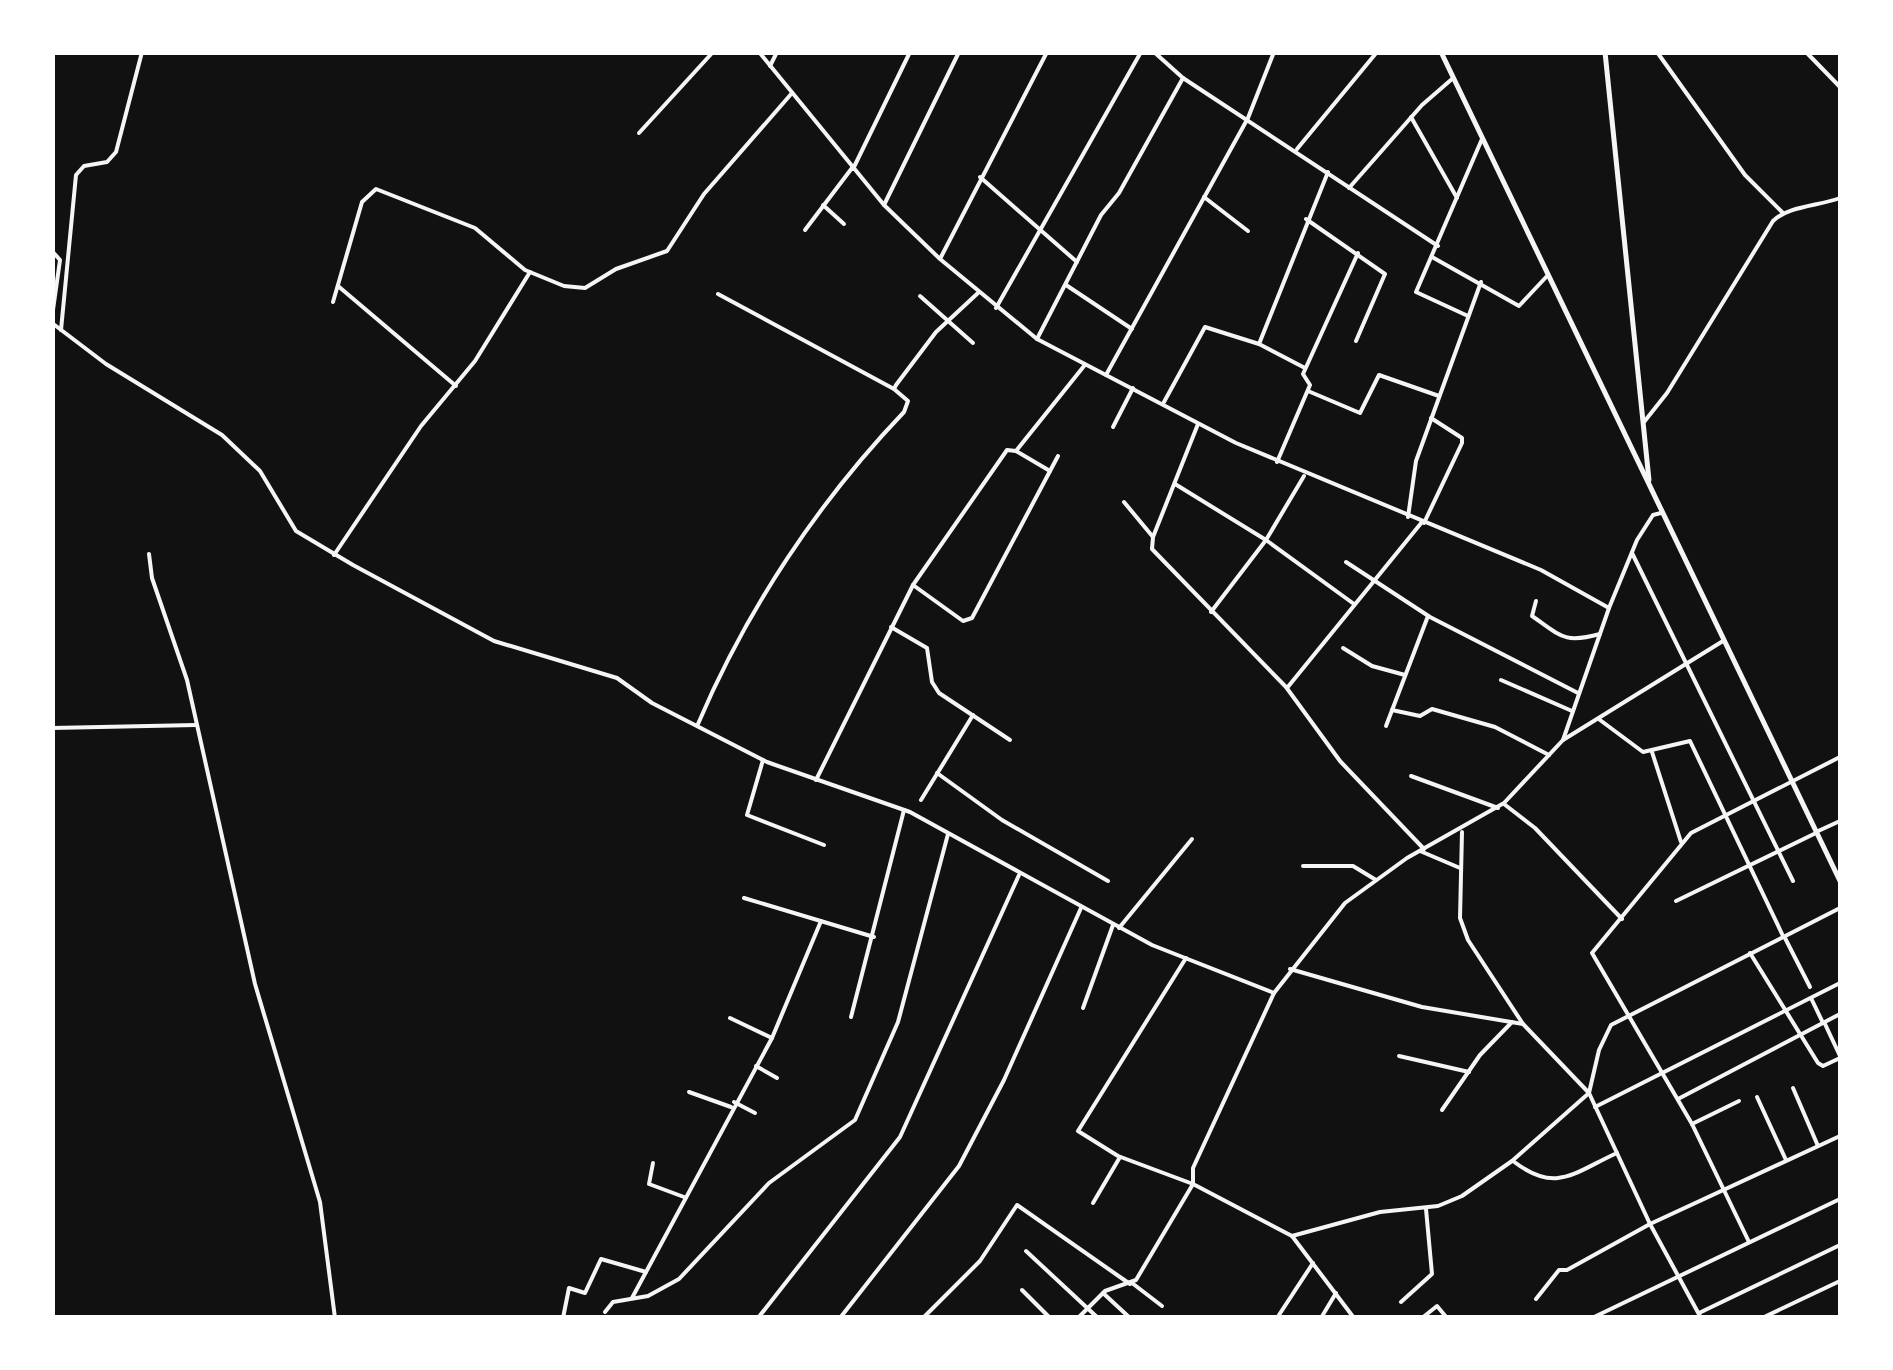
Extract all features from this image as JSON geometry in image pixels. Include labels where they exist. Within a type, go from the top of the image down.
[{"type":"main road","points":[[1441,52],[1840,880]]},
{"type":"main road","points":[[1605,52],[1650,488]]},
{"type":"street","points":[[61,330],[76,175],[84,166],[107,162],[116,152],[142,52]]},
{"type":"street","points":[[639,133],[713,52]]},
{"type":"street","points":[[759,52],[884,205],[978,293],[1037,339],[1277,462],[1541,570],[1609,608]]},
{"type":"street","points":[[770,66],[778,52]]},
{"type":"street","points":[[805,230],[853,169],[910,52]]},
{"type":"street","points":[[884,205],[959,52]]},
{"type":"street","points":[[940,259],[1047,52]]},
{"type":"street","points":[[996,308],[1037,229],[1141,52]]},
{"type":"street","points":[[1154,52],[1184,78],[1296,148],[1348,188],[1438,246]]},
{"type":"street","points":[[1106,374],[1248,118],[1274,52]]},
{"type":"street","points":[[1296,148],[1378,52]]},
{"type":"street","points":[[1657,52],[1745,176],[1782,212]]},
{"type":"street","points":[[1806,52],[1840,86]]},
{"type":"street","points":[[1037,339],[1076,262],[1184,78]]},
{"type":"street","points":[[1348,188],[1411,117],[1453,78]]},
{"type":"street","points":[[333,302],[362,202],[376,188],[474,228],[530,272],[564,286],[584,288],[616,269],[667,251],[704,194],[792,94]]},
{"type":"street","points":[[1411,117],[1457,198]]},
{"type":"street","points":[[1468,316],[1416,292],[1482,139]]},
{"type":"street","points":[[1260,344],[1306,219],[1328,172]]},
{"type":"street","points":[[980,178],[1076,262]]},
{"type":"street","points":[[1204,197],[1248,231]]},
{"type":"street","points":[[1644,422],[1782,212],[1813,208],[1840,198]]},
{"type":"street","points":[[822,204],[844,224]]},
{"type":"street","points":[[1306,219],[1385,274],[1356,341]]},
{"type":"street","points":[[52,251],[60,260],[52,320],[106,364],[222,435],[260,471],[296,531],[494,641],[600,671],[652,703],[762,760],[904,810],[1116,926],[1274,993]]},
{"type":"street","points":[[1277,462],[1308,391],[1305,368],[1358,252]]},
{"type":"street","points":[[1432,257],[1519,306],[1548,275]]},
{"type":"street","points":[[334,554],[421,426],[456,386],[530,272]]},
{"type":"street","points":[[1408,517],[1416,461],[1481,282]]},
{"type":"street","points":[[1066,284],[1132,330]]},
{"type":"street","points":[[338,286],[456,386]]},
{"type":"street","points":[[894,389],[948,321],[978,293]]},
{"type":"street","points":[[698,724],[754,611],[815,516],[904,412],[908,401],[894,389],[718,294]]},
{"type":"street","points":[[920,296],[973,343]]},
{"type":"street","points":[[1164,404],[1200,330],[1260,344],[1305,368]]},
{"type":"street","points":[[1016,451],[1084,366]]},
{"type":"street","points":[[1308,391],[1360,413],[1379,375],[1439,396]]},
{"type":"street","points":[[1113,427],[1133,388]]},
{"type":"street","points":[[1287,688],[1423,523],[1462,443],[1462,438],[1431,418]]},
{"type":"street","points":[[1199,422],[1152,537],[1152,550],[1287,688],[1340,761],[1422,850],[1460,868]]},
{"type":"street","points":[[816,780],[913,585],[1007,450],[1016,451],[1050,471]]},
{"type":"street","points":[[913,585],[963,621],[972,618],[1058,456]]},
{"type":"street","points":[[1211,612],[1266,540],[1305,475]]},
{"type":"street","points":[[1174,483],[1266,540],[1354,604]]},
{"type":"street","points":[[1124,502],[1152,537]]},
{"type":"street","points":[[1078,1318],[1102,1293],[1131,1283],[1192,1184],[1193,1168],[1274,993],[1345,903],[1422,850],[1504,804],[1562,740],[1632,553],[1653,516],[1662,513]]},
{"type":"street","points":[[1632,553],[1793,881]]},
{"type":"street","points":[[149,554],[152,578],[180,654],[254,984],[320,1202],[335,1318]]},
{"type":"street","points":[[1346,562],[1428,616],[1578,693]]},
{"type":"street","points":[[1536,601],[1532,616],[1563,638],[1577,641],[1600,634]]},
{"type":"street","points":[[1386,726],[1428,616]]},
{"type":"street","points":[[891,627],[927,648],[934,687],[1010,740]]},
{"type":"street","points":[[1562,740],[1600,720],[1686,660],[1723,640]]},
{"type":"street","points":[[1343,648],[1372,666],[1405,675]]},
{"type":"street","points":[[1501,680],[1572,712]]},
{"type":"street","points":[[1392,710],[1420,716],[1432,708],[1472,718],[1549,755]]},
{"type":"street","points":[[921,800],[973,715]]},
{"type":"street","points":[[1600,720],[1636,749],[1652,750],[1690,741],[1748,867],[1810,987]]},
{"type":"street","points":[[52,728],[196,725]]},
{"type":"street","points":[[1652,750],[1654,769],[1682,842]]},
{"type":"street","points":[[1749,1242],[1692,1124],[1630,1013],[1592,956],[1596,945],[1622,919],[1682,842],[1840,757]]},
{"type":"street","points":[[762,760],[747,815],[824,845]]},
{"type":"street","points":[[937,773],[1002,820],[1108,881]]},
{"type":"street","points":[[1411,776],[1498,808]]},
{"type":"street","points":[[1504,804],[1535,828],[1622,919]]},
{"type":"street","points":[[851,1017],[904,810]]},
{"type":"street","points":[[1676,901],[1840,821]]},
{"type":"street","points":[[1462,830],[1460,918],[1468,940],[1523,1024],[1588,1093],[1650,1224],[1700,1315],[1840,1245]]},
{"type":"street","points":[[605,1312],[613,1302],[648,1296],[679,1279],[770,1183],[855,1120],[898,1022],[948,834]]},
{"type":"street","points":[[1083,1008],[1116,926],[1192,840]]},
{"type":"street","points":[[1303,866],[1354,866],[1376,880]]},
{"type":"street","points":[[758,1318],[908,1124],[976,963],[1019,875]]},
{"type":"street","points":[[744,898],[874,938]]},
{"type":"street","points":[[840,1318],[959,1166],[1004,1080],[1080,908]]},
{"type":"street","points":[[1292,1236],[1380,1212],[1426,1208],[1462,1196],[1512,1161],[1588,1093],[1599,1050],[1611,1025],[1840,908]]},
{"type":"street","points":[[632,1298],[732,1105],[772,1038],[820,921]]},
{"type":"street","points":[[1750,953],[1820,1065],[1840,1057],[1811,998]]},
{"type":"street","points":[[1186,958],[1078,1128],[1080,1134],[1120,1157],[1192,1184],[1292,1236],[1354,1318]]},
{"type":"street","points":[[1290,970],[1422,1006],[1523,1024]]},
{"type":"street","points":[[1595,1107],[1840,983]]},
{"type":"street","points":[[1678,1099],[1840,1014]]},
{"type":"street","points":[[730,1018],[772,1038]]},
{"type":"street","points":[[1442,1110],[1512,1022]]},
{"type":"street","points":[[1398,1056],[1469,1072]]},
{"type":"street","points":[[756,1066],[777,1078]]},
{"type":"street","points":[[1792,1088],[1818,1146]]},
{"type":"street","points":[[689,1092],[754,1113]]},
{"type":"street","points":[[1757,1098],[1786,1160]]},
{"type":"street","points":[[1692,1124],[1739,1101]]},
{"type":"street","points":[[1536,1299],[1559,1270],[1567,1270],[1650,1224],[1840,1136]]},
{"type":"street","points":[[1512,1161],[1534,1178],[1554,1180],[1617,1153]]},
{"type":"street","points":[[1093,1203],[1120,1157]]},
{"type":"street","points":[[653,1163],[648,1184],[684,1197]]},
{"type":"street","points":[[1592,1318],[1840,1199]]},
{"type":"street","points":[[922,1318],[980,1260],[1017,1205],[1162,1306]]},
{"type":"street","points":[[1401,1302],[1432,1274],[1426,1208]]},
{"type":"street","points":[[1026,1251],[1098,1318]]},
{"type":"street","points":[[562,1318],[566,1292],[572,1288],[585,1293],[589,1290],[601,1259],[646,1272]]},
{"type":"street","points":[[1277,1318],[1313,1263]]},
{"type":"street","points":[[1762,1318],[1840,1280]]},
{"type":"street","points":[[1022,1290],[1050,1318]]},
{"type":"street","points":[[1102,1293],[1130,1318]]},
{"type":"street","points":[[1321,1318],[1336,1293]]},
{"type":"street","points":[[1422,1318],[1437,1306],[1447,1318]]}]
